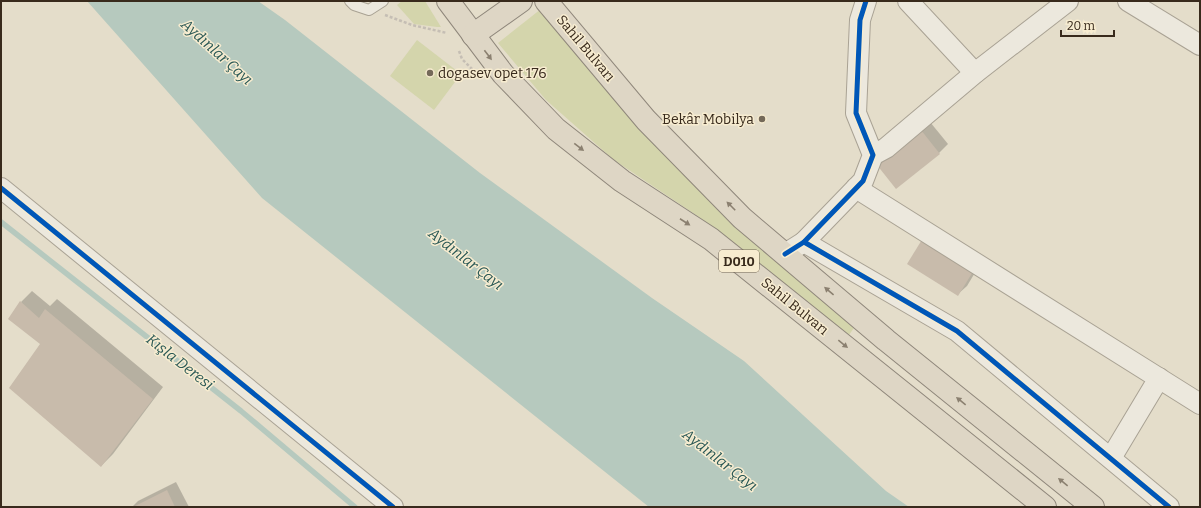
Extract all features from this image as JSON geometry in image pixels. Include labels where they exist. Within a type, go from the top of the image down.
[{"type":"highway","name":"Sahil Bulvarı","points":[[448,1],[463,35],[556,129],[622,181],[711,239],[1045,507]]},
{"type":"highway","points":[[463,35],[521,1]]},
{"type":"highway","name":"Sahil Bulvarı","points":[[546,1],[646,120],[742,218],[892,345],[1093,507]]},
{"type":"street","points":[[866,1],[860,20],[856,113],[873,155]]},
{"type":"street","points":[[908,1],[974,73]]},
{"type":"street","points":[[785,254],[804,242],[863,181],[873,155],[886,148],[974,73],[1068,1]]},
{"type":"street","points":[[1128,1],[1200,45]]},
{"type":"street","points":[[1,188],[393,507]]},
{"type":"street","points":[[856,188],[1200,404]]},
{"type":"street","points":[[804,242],[957,332],[1169,507]]},
{"type":"street","points":[[1111,458],[1159,378]]},
{"type":"lane","points":[[350,1],[354,5],[369,10],[383,1]]},
{"type":"path","points":[[369,10],[412,25],[463,35]]},
{"type":"green space","points":[[402,1],[425,1],[441,27],[414,24],[397,5]]},
{"type":"green space","points":[[541,9],[856,325],[849,335],[699,217],[614,160],[546,100],[498,43]]},
{"type":"green space","points":[[417,40],[461,74],[434,110],[390,76]]},
{"type":"water","name":"Aydınlar Çayı","points":[[87,1],[258,1],[285,20],[480,173],[652,298],[744,361],[886,491],[909,507],[649,507],[262,198]]},
{"type":"building","points":[[917,125],[940,154],[896,189],[873,160]]},
{"type":"building","points":[[923,238],[974,270],[958,296],[907,264]]},
{"type":"building","points":[[20,301],[39,318],[45,309],[153,399],[101,467],[9,388],[40,344],[8,319]]},
{"type":"building","points":[[167,490],[175,507],[133,507]]},
{"type":"waterway","name":"Kışla Deresi","points":[[1,222],[241,411],[355,507]]},
{"type":"cycle path","points":[[804,242],[863,181],[873,155],[856,113],[860,20],[866,1]]},
{"type":"cycle path","points":[[1,188],[393,507]]},
{"type":"cycle path","points":[[785,254],[804,242],[957,331],[1169,507]]},
{"type":"place","name":"dogasev opet 176","points":[[430,73]]},
{"type":"place","name":"Bekâr Mobilya","points":[[762,119]]}]
